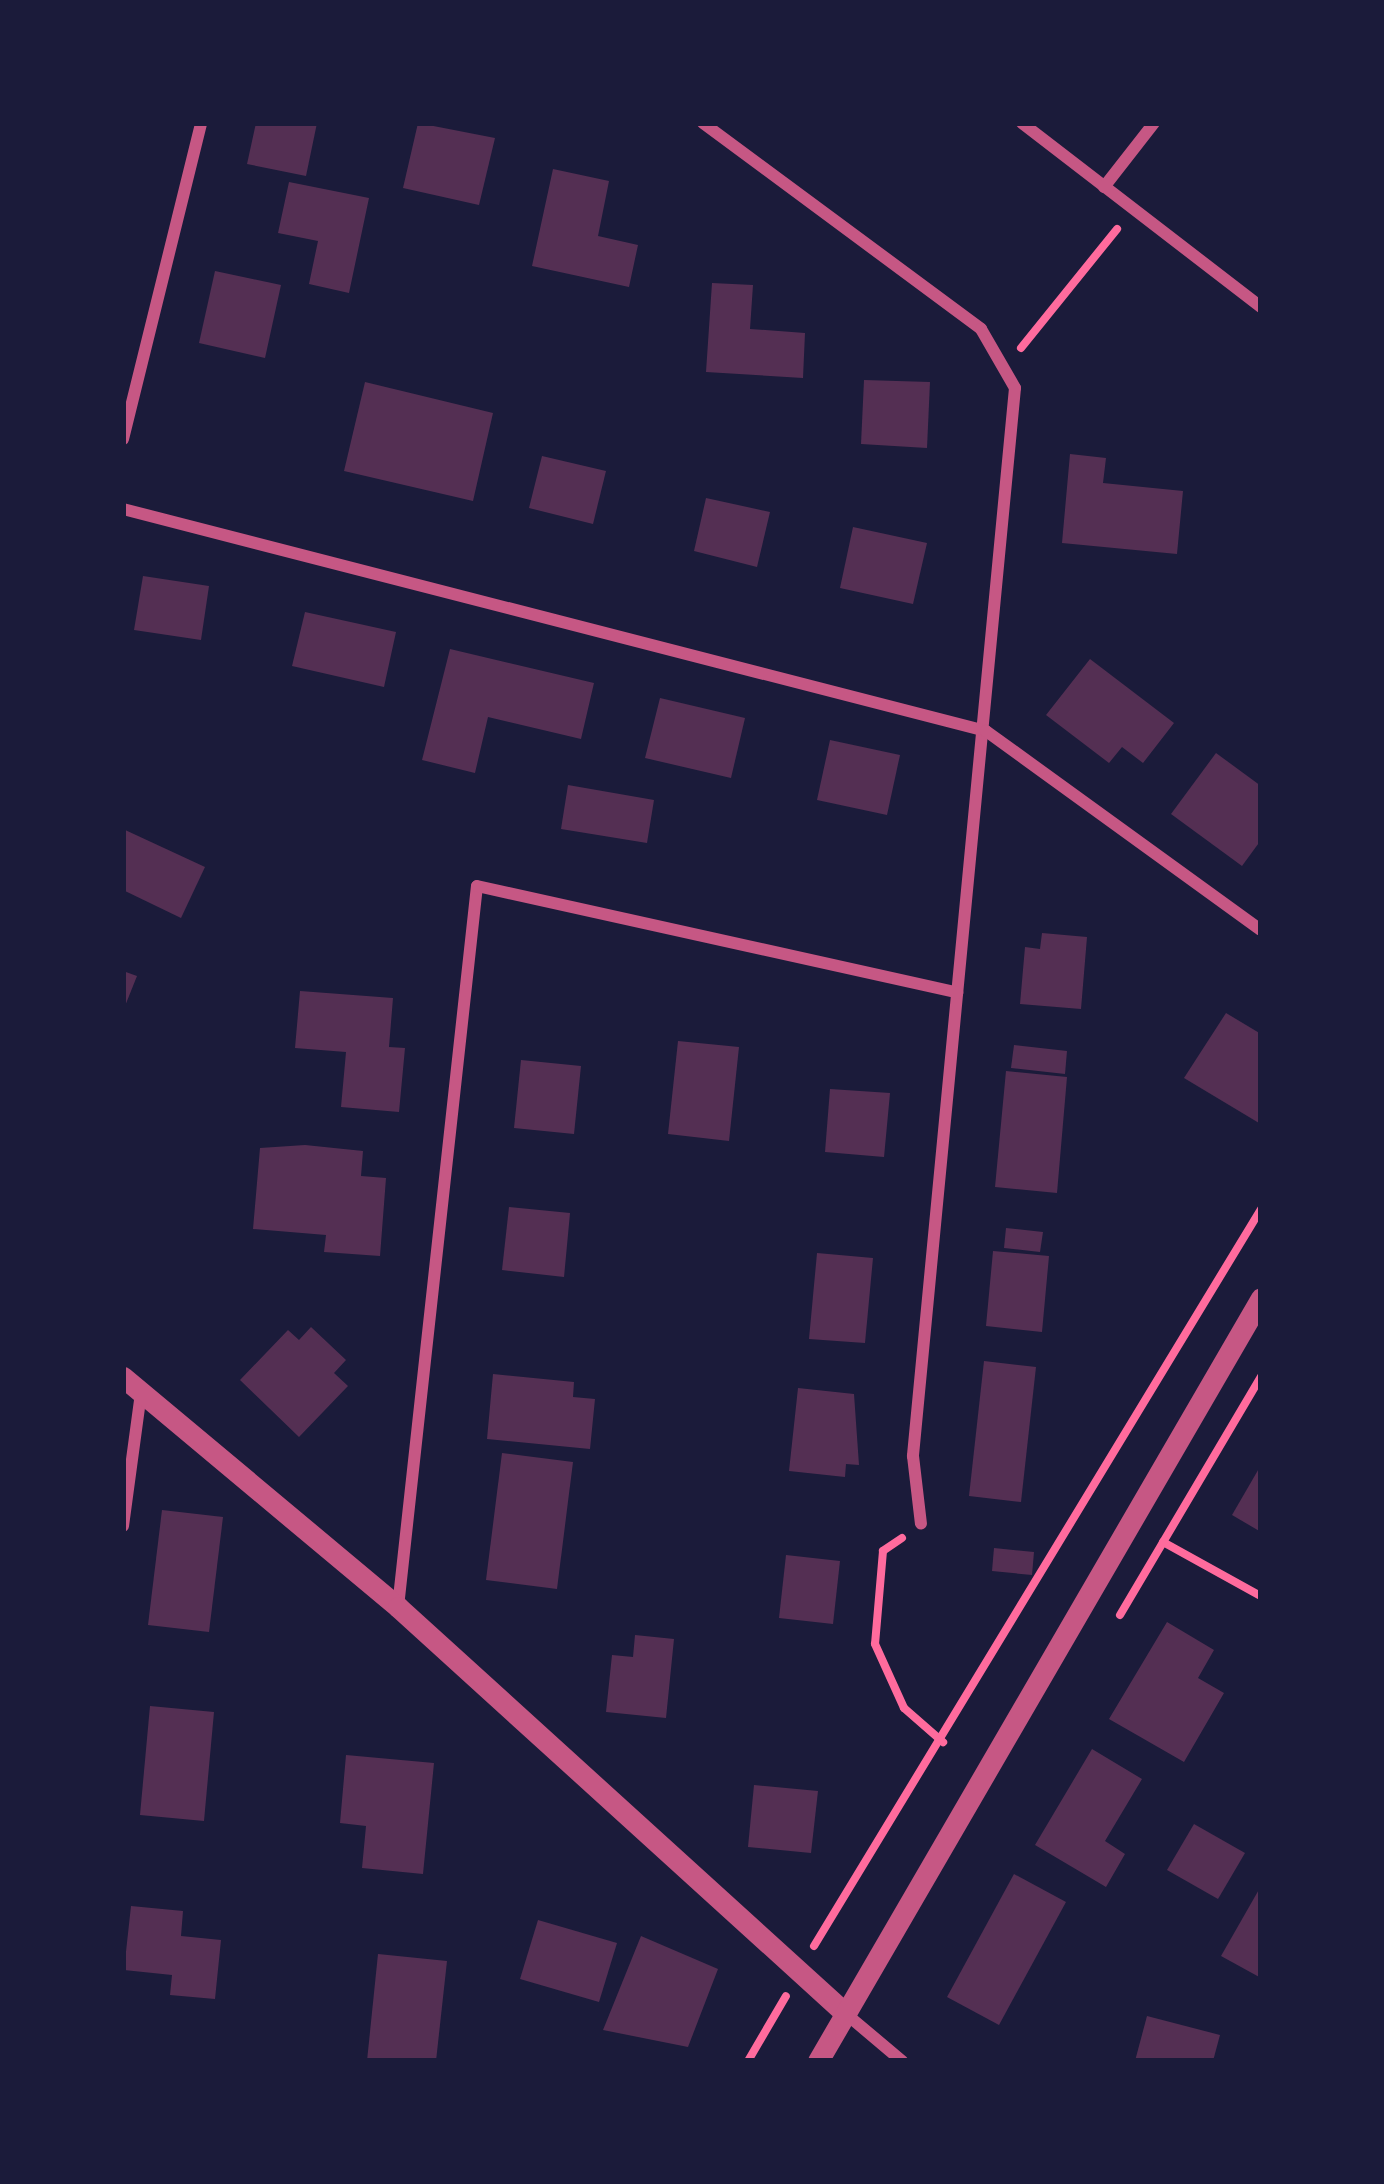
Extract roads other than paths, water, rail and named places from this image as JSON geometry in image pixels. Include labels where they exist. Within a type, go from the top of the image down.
[{"type":"street","points":[[123,439],[202,123]]},
{"type":"street","points":[[704,123],[925,283],[1007,364],[1015,412],[913,1456],[920,1524]]},
{"type":"street","points":[[1022,123],[1261,307]]},
{"type":"street","points":[[1104,187],[1154,123]]},
{"type":"street","points":[[123,509],[986,731],[1261,930]]},
{"type":"street","points":[[398,1606],[477,886],[957,992]]},
{"type":"street","points":[[818,2061],[1261,1298]]},
{"type":"street","points":[[123,1377],[398,1606],[902,2061]]},
{"type":"street","points":[[123,1526],[141,1393]]}]
